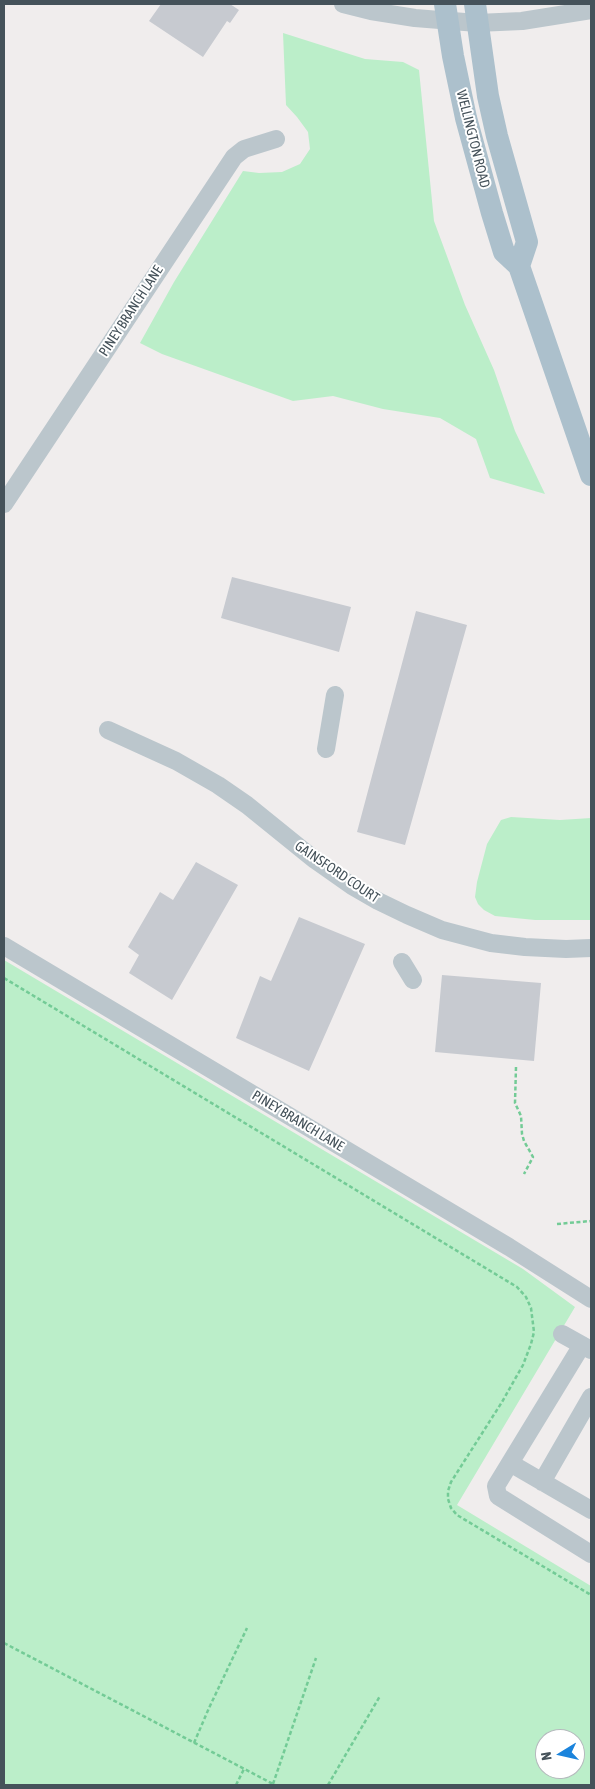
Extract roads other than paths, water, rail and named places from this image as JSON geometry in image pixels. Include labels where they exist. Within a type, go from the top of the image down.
[{"type":"main road","name":"WELLINGTON ROAD","points":[[446,12],[466,118],[504,252],[519,266],[591,475]]},
{"type":"main road","name":"WELLINGTON ROAD","points":[[476,13],[488,96],[497,136],[527,242],[519,266]]},
{"type":"street","points":[[343,4],[371,11],[415,18],[446,12],[476,13],[522,21],[591,10]]},
{"type":"street","name":"PINEY BRANCH LANE","points":[[4,504],[234,157],[244,149],[276,139]]},
{"type":"street","points":[[326,749],[335,695]]},
{"type":"street","name":"GAINSFORD COURT","points":[[108,730],[176,761],[218,785],[247,805],[315,860],[352,886],[407,915],[450,932],[491,943],[533,948],[591,948]]},
{"type":"street","name":"PINEY BRANCH LANE","points":[[4,946],[509,1247],[591,1299]]},
{"type":"street","points":[[402,962],[413,980]]},
{"type":"street","points":[[562,1334],[587,1348],[496,1486],[498,1496],[591,1554]]},
{"type":"street","points":[[542,1482],[591,1397]]},
{"type":"street","points":[[510,1463],[591,1510]]}]
